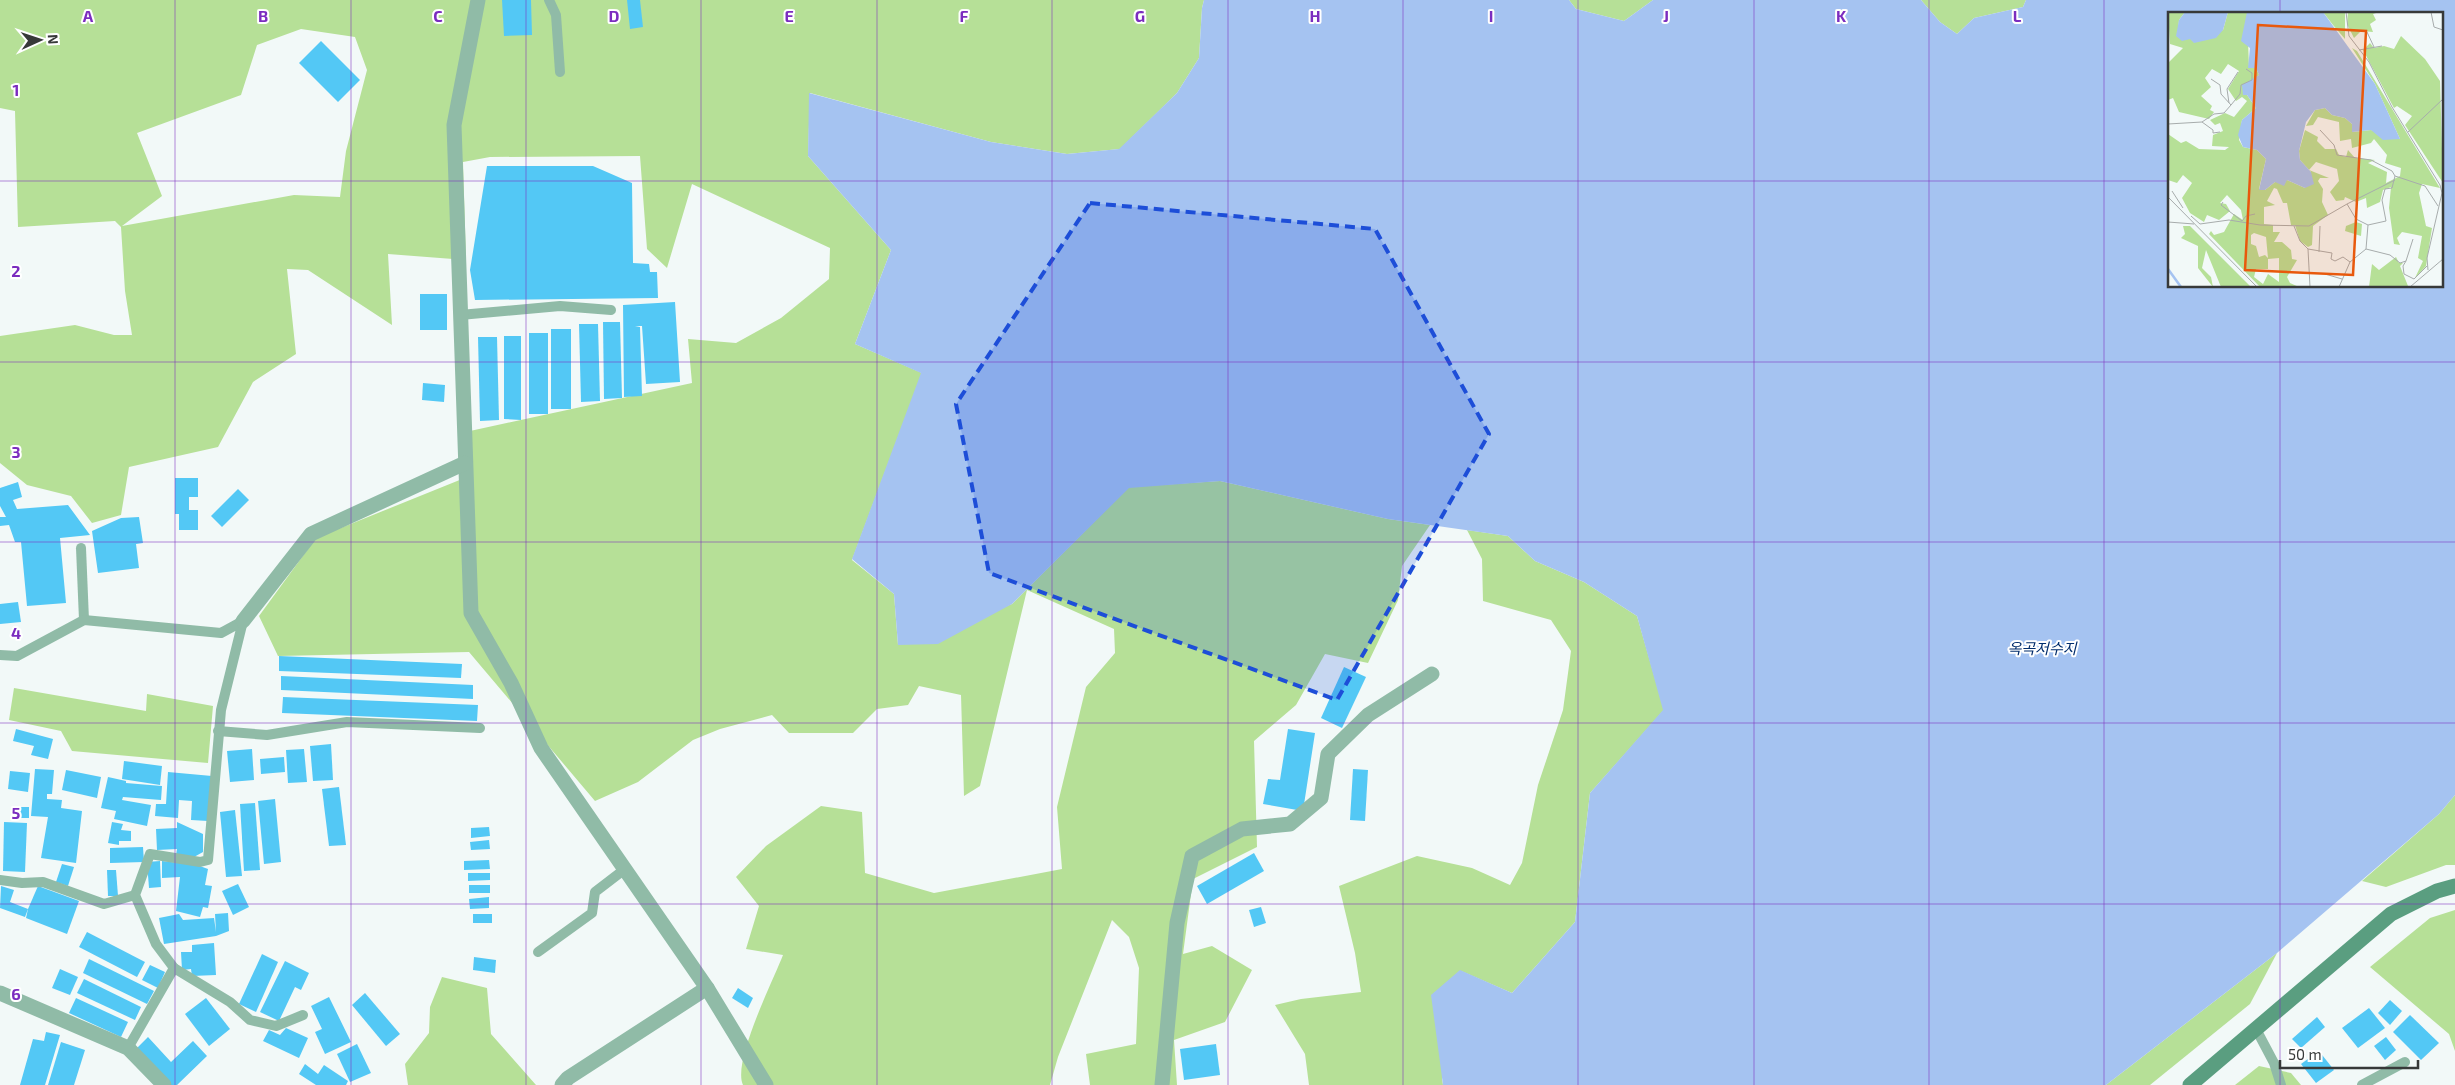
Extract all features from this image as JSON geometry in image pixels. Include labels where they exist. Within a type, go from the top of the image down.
[{"type":"street","points":[[478,0],[454,125],[471,613],[511,683],[541,748],[707,988],[766,1085]]},
{"type":"street","points":[[243,621],[311,534],[466,463]]},
{"type":"street","points":[[1162,1085],[1177,923],[1192,856],[1242,829],[1290,824],[1321,798],[1328,754],[1368,714],[1432,674]]},
{"type":"street","points":[[2190,1085],[2391,914],[2437,891],[2455,886]]},
{"type":"street","points":[[562,1085],[568,1078],[707,988]]},
{"type":"street","points":[[0,993],[128,1048],[164,1085]]},
{"type":"lane","points":[[549,0],[556,15],[560,72]]},
{"type":"lane","points":[[460,315],[560,306],[612,310]]},
{"type":"lane","points":[[80,548],[84,620]]},
{"type":"lane","points":[[0,655],[17,656],[84,620],[221,633],[243,621]]},
{"type":"lane","points":[[243,621],[221,710],[208,860],[200,862],[150,854],[135,895],[156,944],[174,968],[230,1002],[250,1020],[276,1026],[303,1015]]},
{"type":"lane","points":[[218,731],[267,735],[347,722],[480,728]]},
{"type":"lane","points":[[538,952],[592,913],[594,892],[624,869]]},
{"type":"lane","points":[[0,880],[22,883],[43,882],[104,904],[135,895]]},
{"type":"lane","points":[[128,1048],[174,968]]},
{"type":"lane","points":[[2256,1029],[2274,1063],[2281,1085]]},
{"type":"lane","points":[[2362,1085],[2405,1062]]},
{"type":"highlighted area","points":[[1090,203],[1375,229],[1489,434],[1337,700],[989,573],[956,404]]},
{"type":"green space","points":[[0,0],[1204,0],[1199,58],[1177,93],[1120,149],[1067,154],[991,142],[810,93],[808,156],[891,250],[855,344],[922,373],[852,560],[894,594],[898,645],[1012,604],[1129,487],[1220,481],[1388,519],[1430,525],[1402,566],[1398,600],[1368,663],[1325,654],[1296,705],[1254,741],[1257,847],[1193,879],[1183,954],[1212,946],[1252,970],[1225,1022],[1174,1040],[1177,1085],[1090,1085],[1086,1054],[1136,1044],[1139,968],[1129,937],[1112,920],[1058,1057],[1050,1085],[743,1085],[741,1074],[743,1059],[755,1021],[783,955],[746,949],[759,906],[736,877],[766,846],[821,806],[862,812],[865,873],[934,893],[1062,869],[1057,807],[1086,687],[1115,653],[1114,629],[1027,590],[980,786],[964,796],[961,695],[919,686],[908,705],[877,709],[853,733],[789,733],[772,715],[720,729],[693,740],[638,782],[595,801],[469,652],[278,656],[259,616],[316,538],[472,475],[470,431],[692,383],[688,339],[736,343],[781,318],[829,279],[830,248],[692,184],[667,268],[647,249],[640,156],[490,157],[463,162],[466,260],[388,254],[392,325],[308,270],[287,269],[296,354],[253,382],[218,447],[129,467],[121,515],[92,523],[71,496],[27,485],[0,463],[0,336],[75,325],[114,335],[132,335],[125,291],[121,227],[115,221],[18,227],[15,111],[0,108]],"holes":[[[301,29],[355,37],[367,70],[346,151],[340,197],[294,195],[122,226],[162,196],[137,133],[241,95],[257,45]]]},
{"type":"green space","points":[[1569,0],[1653,0],[1624,21],[1576,9]]},
{"type":"green space","points":[[1921,0],[2026,0],[2023,7],[1974,18],[1957,34],[1940,22]]},
{"type":"green space","points":[[1467,530],[1508,536],[1535,561],[1584,582],[1637,616],[1664,710],[1590,793],[1575,922],[1512,993],[1461,971],[1442,1079],[1443,1085],[1309,1085],[1305,1054],[1275,1005],[1301,999],[1361,992],[1355,953],[1339,886],[1417,856],[1472,868],[1510,885],[1522,863],[1538,785],[1563,710],[1571,651],[1551,620],[1483,601],[1482,559]]},
{"type":"green space","points":[[14,688],[146,711],[147,694],[213,706],[208,763],[72,751],[61,731],[9,720]]},
{"type":"green space","points":[[2455,795],[2455,865],[2446,865],[2386,887],[2362,881],[2439,814]]},
{"type":"green space","points":[[2455,910],[2455,1051],[2449,1034],[2370,967],[2430,918]]},
{"type":"green space","points":[[2277,953],[2250,1004],[2150,1085],[2106,1085]]},
{"type":"green space","points":[[442,977],[487,988],[491,1034],[536,1085],[408,1085],[405,1064],[429,1033],[430,1007]]},
{"type":"green space","points":[[2259,1066],[2291,1073],[2301,1085],[2235,1085]]},
{"type":"water","name":"옥곡저수지","points":[[1204,0],[1569,0],[1576,9],[1624,21],[1653,0],[1921,0],[1940,22],[1957,34],[1974,18],[2023,7],[2026,0],[2455,0],[2455,795],[2439,814],[2277,953],[2106,1085],[1443,1085],[1431,995],[1460,970],[1512,993],[1575,922],[1590,793],[1663,710],[1637,616],[1584,582],[1535,561],[1508,536],[1388,519],[1220,481],[1129,488],[1012,604],[938,644],[898,645],[894,594],[852,559],[921,373],[855,344],[891,250],[808,156],[809,93],[991,142],[1067,154],[1119,149],[1177,93],[1199,58]]},
{"type":"building","points":[[502,0],[531,0],[532,35],[504,36]]},
{"type":"building","points":[[627,0],[640,0],[643,27],[630,29]]},
{"type":"building","points":[[321,41],[360,80],[338,102],[299,63]]},
{"type":"building","points":[[487,166],[593,166],[632,183],[633,263],[649,264],[650,272],[657,272],[658,298],[475,300],[470,270]]},
{"type":"building","points":[[420,294],[447,294],[447,330],[420,330]]},
{"type":"building","points":[[675,302],[680,382],[646,384],[642,326],[635,326],[640,327],[642,396],[624,397],[623,305]]},
{"type":"building","points":[[603,322],[620,322],[622,398],[604,399]]},
{"type":"building","points":[[579,324],[598,324],[600,401],[581,402]]},
{"type":"building","points":[[551,329],[571,329],[571,409],[551,409]]},
{"type":"building","points":[[529,333],[548,333],[548,414],[529,414]]},
{"type":"building","points":[[504,336],[521,336],[521,420],[504,419]]},
{"type":"building","points":[[478,337],[497,337],[499,420],[480,421]]},
{"type":"building","points":[[423,383],[445,385],[444,402],[422,400]]},
{"type":"building","points":[[175,478],[198,478],[198,497],[189,497],[189,510],[198,510],[198,530],[179,530],[179,514],[175,514]]},
{"type":"building","points":[[18,482],[22,497],[13,500],[17,509],[68,505],[90,535],[60,538],[66,603],[27,606],[21,542],[15,542],[9,525],[0,526],[0,517],[6,517],[0,506],[0,488]]},
{"type":"building","points":[[238,489],[249,500],[222,527],[211,516]]},
{"type":"building","points":[[139,517],[143,543],[136,544],[139,568],[98,573],[92,531],[121,518]]},
{"type":"building","points":[[18,602],[21,622],[0,624],[0,604]]},
{"type":"building","points":[[279,656],[462,664],[461,678],[279,671]]},
{"type":"building","points":[[1344,667],[1366,677],[1342,728],[1321,718]]},
{"type":"building","points":[[281,676],[473,685],[473,699],[281,690]]},
{"type":"building","points":[[283,697],[478,705],[477,721],[282,713]]},
{"type":"building","points":[[16,729],[53,739],[48,759],[31,755],[34,746],[13,741]]},
{"type":"building","points":[[1288,729],[1315,733],[1303,811],[1263,804],[1268,779],[1280,780]]},
{"type":"building","points":[[331,744],[333,780],[313,781],[310,746]]},
{"type":"building","points":[[252,749],[254,780],[230,782],[227,751]]},
{"type":"building","points":[[304,749],[307,782],[288,783],[286,750]]},
{"type":"building","points":[[284,757],[285,772],[261,774],[260,759]]},
{"type":"building","points":[[124,761],[162,766],[160,785],[122,779]]},
{"type":"building","points":[[35,769],[54,770],[52,794],[47,794],[47,799],[62,800],[61,808],[82,811],[76,863],[41,858],[48,817],[31,816]]},
{"type":"building","points":[[1353,769],[1368,770],[1365,821],[1350,820]]},
{"type":"building","points":[[66,770],[101,777],[97,798],[62,790]]},
{"type":"building","points":[[10,771],[30,773],[28,792],[8,789]]},
{"type":"building","points":[[168,772],[212,776],[208,821],[191,820],[192,801],[179,800],[178,818],[155,816],[156,804],[166,804]]},
{"type":"building","points":[[108,777],[126,781],[126,783],[162,786],[161,800],[123,797],[122,800],[151,805],[147,826],[114,819],[116,811],[101,808]]},
{"type":"building","points":[[339,787],[346,845],[329,846],[322,789]]},
{"type":"building","points":[[275,799],[281,862],[264,864],[258,801]]},
{"type":"building","points":[[255,803],[260,870],[244,871],[240,804]]},
{"type":"building","points":[[15,807],[29,807],[29,818],[15,818]]},
{"type":"building","points":[[235,810],[242,876],[226,877],[220,812]]},
{"type":"building","points":[[4,822],[27,823],[25,872],[3,871]]},
{"type":"building","points":[[112,822],[123,824],[121,830],[131,831],[131,841],[119,841],[119,845],[108,843]]},
{"type":"building","points":[[177,822],[203,834],[203,852],[194,857],[176,855],[177,849],[157,850],[156,829],[177,828]]},
{"type":"building","points":[[489,827],[490,836],[471,838],[471,828]]},
{"type":"building","points":[[489,840],[490,849],[471,850],[470,842]]},
{"type":"building","points":[[143,847],[144,862],[110,863],[110,848]]},
{"type":"building","points":[[1254,853],[1264,871],[1207,904],[1197,886]]},
{"type":"building","points":[[489,860],[490,869],[464,870],[464,861]]},
{"type":"building","points":[[160,861],[161,887],[149,888],[147,862]]},
{"type":"building","points":[[162,861],[197,865],[208,869],[205,885],[212,886],[208,908],[203,907],[200,917],[176,911],[180,877],[162,878]]},
{"type":"building","points":[[62,864],[74,867],[68,886],[56,882]]},
{"type":"building","points":[[107,870],[116,870],[118,896],[108,896]]},
{"type":"building","points":[[468,873],[490,873],[490,880],[468,881]]},
{"type":"building","points":[[238,884],[249,907],[233,915],[222,891]]},
{"type":"building","points":[[469,885],[490,885],[490,893],[469,893]]},
{"type":"building","points":[[1,886],[14,890],[10,902],[28,909],[25,917],[0,908]]},
{"type":"building","points":[[38,886],[79,901],[67,934],[26,918]]},
{"type":"building","points":[[489,897],[489,908],[470,909],[469,899]]},
{"type":"building","points":[[1261,907],[1266,923],[1254,927],[1249,910]]},
{"type":"building","points":[[228,913],[229,931],[216,936],[164,944],[159,918],[179,914],[183,920],[214,918],[216,932],[215,914]]},
{"type":"building","points":[[473,914],[492,914],[492,923],[473,923]]},
{"type":"building","points":[[87,932],[145,962],[137,977],[79,947]]},
{"type":"building","points":[[214,943],[216,975],[192,976],[191,969],[182,970],[181,952],[192,952],[192,945]]},
{"type":"building","points":[[262,954],[278,962],[256,1012],[239,1004]]},
{"type":"building","points":[[474,957],[496,960],[495,973],[473,970]]},
{"type":"building","points":[[89,959],[154,991],[147,1004],[83,973]]},
{"type":"building","points":[[285,961],[309,973],[301,990],[295,987],[279,1021],[260,1012]]},
{"type":"building","points":[[150,965],[165,972],[158,988],[142,980]]},
{"type":"building","points":[[60,969],[78,977],[70,995],[52,988]]},
{"type":"building","points":[[84,979],[141,1007],[135,1020],[77,993]]},
{"type":"building","points":[[738,988],[753,998],[748,1008],[732,998]]},
{"type":"building","points":[[365,993],[400,1034],[386,1046],[352,1005]]},
{"type":"building","points":[[329,997],[351,1042],[325,1054],[315,1032],[322,1029],[311,1006]]},
{"type":"building","points":[[76,998],[128,1022],[121,1037],[69,1013]]},
{"type":"building","points":[[206,998],[230,1029],[209,1046],[185,1014]]},
{"type":"building","points":[[2390,1000],[2402,1011],[2390,1025],[2378,1013]]},
{"type":"building","points":[[2369,1008],[2385,1028],[2358,1048],[2342,1028]]},
{"type":"building","points":[[2410,1015],[2439,1043],[2421,1060],[2393,1032]]},
{"type":"building","points":[[2317,1017],[2325,1027],[2301,1048],[2292,1039]]},
{"type":"building","points":[[286,1028],[308,1038],[299,1058],[263,1041],[269,1030],[280,1035]]},
{"type":"building","points":[[46,1032],[60,1035],[45,1085],[20,1085],[33,1039],[44,1041]]},
{"type":"building","points":[[148,1037],[171,1062],[193,1041],[207,1056],[177,1085],[170,1085],[136,1049]]},
{"type":"building","points":[[2386,1037],[2396,1050],[2385,1060],[2374,1046]]},
{"type":"building","points":[[61,1042],[85,1050],[74,1085],[48,1085]]},
{"type":"building","points":[[357,1044],[371,1073],[350,1082],[337,1054]]},
{"type":"building","points":[[1216,1044],[1220,1075],[1184,1080],[1180,1049]]},
{"type":"building","points":[[2319,1051],[2334,1070],[2316,1083],[2301,1064]]},
{"type":"building","points":[[305,1064],[318,1074],[324,1065],[348,1081],[346,1085],[316,1085],[299,1074]]}]
